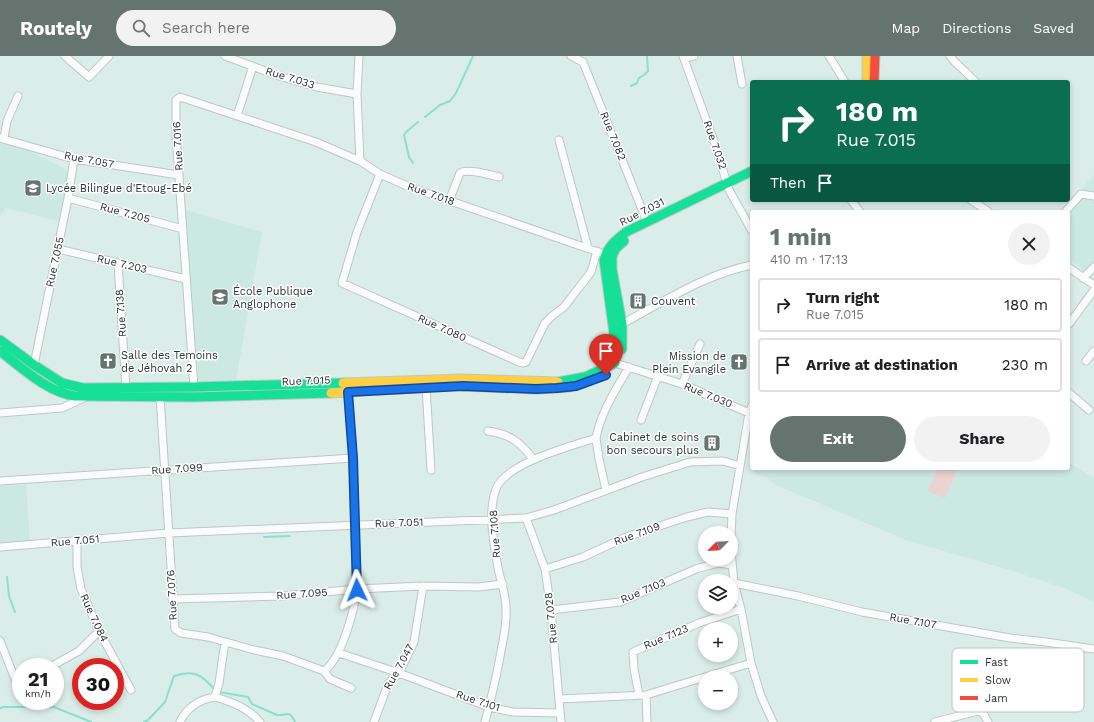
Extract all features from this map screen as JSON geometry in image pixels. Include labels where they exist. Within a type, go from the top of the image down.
[{"type":"main road","points":[[866,80],[867,56]]},
{"type":"main road","points":[[874,80],[875,56]]},
{"type":"main road","name":"Rue 7.031","points":[[622,365],[622,324],[612,269],[612,256],[616,248],[632,236],[728,186],[750,172]]},
{"type":"main road","name":"Rue 7.031","points":[[601,253],[626,232],[728,186],[750,179]]},
{"type":"main road","points":[[601,253],[615,341],[622,365]]},
{"type":"main road","name":"Rue 7.015","points":[[0,340],[62,383],[73,387],[83,388],[194,387],[463,379],[560,382],[585,377],[622,365]]},
{"type":"main road","name":"Rue 7.015","points":[[0,351],[40,380],[60,392],[84,398],[348,392],[463,386],[536,389],[566,388],[606,375],[622,365]]},
{"type":"street","points":[[65,56],[89,77],[109,56]]},
{"type":"street","name":"Rue 7.033","points":[[225,56],[276,75],[329,89],[357,94]]},
{"type":"street","points":[[359,56],[357,94],[360,161]]},
{"type":"street","name":"Rue 7.082","points":[[571,56],[583,62],[647,222]]},
{"type":"street","points":[[683,57],[694,56]]},
{"type":"street","points":[[737,56],[742,84]]},
{"type":"street","points":[[829,56],[844,80]]},
{"type":"street","points":[[950,56],[974,80]]},
{"type":"street","name":"Rue 7.032","points":[[683,57],[715,144],[728,186],[750,227]]},
{"type":"street","points":[[237,116],[253,66]]},
{"type":"street","points":[[2,138],[7,121],[18,96]]},
{"type":"street","name":"Rue 7.016","points":[[194,387],[176,135],[177,98],[180,97],[316,142],[360,161]]},
{"type":"street","name":"Rue 7.057","points":[[2,138],[74,158],[179,175]]},
{"type":"street","points":[[559,140],[588,248]]},
{"type":"street","name":"Rue 7.055","points":[[34,365],[68,198],[74,158]]},
{"type":"street","name":"Rue 7.018","points":[[360,161],[380,174],[407,186],[601,253]]},
{"type":"street","points":[[449,201],[460,173],[462,172],[499,177]]},
{"type":"street","name":"Rue 7.080","points":[[380,174],[357,232],[342,283],[519,362],[526,362],[545,323],[564,307],[591,272],[601,253]]},
{"type":"street","points":[[1067,210],[1081,194],[1094,196]]},
{"type":"street","name":"Rue 7.205","points":[[68,198],[183,229]]},
{"type":"street","points":[[974,202],[986,210]]},
{"type":"street","name":"Rue 7.203","points":[[58,249],[186,279]]},
{"type":"street","name":"Rue 7.138","points":[[118,263],[126,388]]},
{"type":"street","points":[[622,324],[691,286],[716,275],[750,265]]},
{"type":"street","points":[[1070,268],[1094,285]]},
{"type":"street","points":[[1083,278],[1094,268]]},
{"type":"street","points":[[1070,323],[1094,290]]},
{"type":"street","points":[[682,384],[700,344]]},
{"type":"street","points":[[1086,361],[1094,351]]},
{"type":"street","points":[[606,490],[598,459],[596,438],[598,428],[622,365]]},
{"type":"street","name":"Rue 7.030","points":[[622,365],[682,384],[750,409],[732,514],[731,526]]},
{"type":"street","points":[[641,420],[658,376]]},
{"type":"street","points":[[426,387],[431,470]]},
{"type":"street","points":[[324,671],[329,667],[339,653],[355,604],[357,590],[353,458],[348,392]]},
{"type":"street","points":[[1070,394],[1089,410]]},
{"type":"street","name":"Rue 7.076","points":[[160,397],[166,470],[174,626],[178,632],[208,637],[283,656],[324,671],[330,679],[351,688]]},
{"type":"street","points":[[0,413],[62,408],[84,398]]},
{"type":"street","points":[[488,431],[499,433],[516,440],[533,460]]},
{"type":"street","name":"Rue 7.108","points":[[485,722],[504,633],[506,609],[503,584],[497,566],[492,520],[493,503],[498,486],[502,480],[520,466],[596,438]]},
{"type":"street","name":"Rue 7.099","points":[[0,481],[353,458]]},
{"type":"street","name":"Rue 7.051","points":[[0,547],[169,533],[526,518],[554,510],[660,470],[690,462],[723,460],[740,466]]},
{"type":"street","name":"Rue 7.109","points":[[545,569],[583,556],[626,537],[687,517],[708,512],[732,514]]},
{"type":"street","name":"Rue 7.028","points":[[526,518],[545,569],[551,610],[561,722]]},
{"type":"street","name":"Rue 7.084","points":[[77,541],[77,567],[81,589],[99,631],[131,690]]},
{"type":"street","name":"Rue 7.103","points":[[551,610],[620,602],[696,569],[707,566]]},
{"type":"street","name":"Rue 7.095","points":[[172,599],[283,596],[422,586],[478,586],[503,584]]},
{"type":"street","name":"Rue 7.107","points":[[738,584],[798,596],[862,612],[1010,638],[1094,649]]},
{"type":"street","name":"Rue 7.047","points":[[374,722],[388,684],[399,673],[414,642],[422,586]]},
{"type":"street","points":[[738,598],[751,663],[761,696],[774,722]]},
{"type":"street","name":"Rue 7.123","points":[[647,722],[642,695],[634,669],[633,652],[699,623],[741,609]]},
{"type":"street","points":[[64,659],[79,651],[99,631]]},
{"type":"street","points":[[0,641],[12,671]]},
{"type":"street","points":[[215,697],[219,683],[225,642]]},
{"type":"street","name":"Rue 7.101","points":[[339,653],[399,673],[489,707],[513,712],[560,712]]},
{"type":"street","points":[[728,670],[751,663]]},
{"type":"street","points":[[559,699],[642,695],[698,679]]},
{"type":"street","points":[[180,722],[185,712],[190,707],[209,698],[215,697],[242,707],[260,722]]},
{"type":"street","points":[[935,722],[974,712]]},
{"type":"street","points":[[980,712],[983,713],[988,722]]},
{"type":"shaded area","name":"Lycée Bilingue d'Etoug-Ebé","points":[[0,143],[20,146],[64,168],[69,177],[58,221],[6,208],[0,217]]},
{"type":"shaded area","points":[[1094,175],[1094,265],[1086,272],[1070,260],[1070,210],[1063,210]]},
{"type":"shaded area","name":"École Publique Anglophone","points":[[182,209],[262,232],[236,380],[199,382]]},
{"type":"shaded area","points":[[1070,463],[1094,478],[1094,602],[1064,588],[1013,571],[906,540],[776,485],[766,477],[755,473],[754,470],[1070,470]]},
{"type":"shaded area","points":[[937,470],[957,470],[945,498],[928,491]]},
{"type":"shaded area","points":[[26,485],[30,541],[0,544],[0,486]]},
{"type":"waterway","points":[[425,117],[440,105],[450,101],[456,93],[473,56]]},
{"type":"waterway","points":[[631,86],[637,83],[639,78],[648,71],[647,56]]},
{"type":"waterway","points":[[413,163],[409,157],[404,135],[418,122]]},
{"type":"waterway","points":[[264,537],[290,536]]},
{"type":"waterway","points":[[7,577],[9,596],[15,612]]},
{"type":"waterway","points":[[144,722],[148,720],[165,702],[174,676],[192,673],[202,677],[215,690]]},
{"type":"waterway","points":[[219,692],[248,697],[252,704],[277,715],[289,714],[295,722]]},
{"type":"waterway","points":[[0,708],[54,707],[91,722]]},
{"type":"traffic: fast","points":[[558,382],[585,377],[615,363],[615,341],[604,260],[605,255],[612,244],[626,232],[750,172]]},
{"type":"traffic: fast","points":[[622,349],[622,324],[612,269],[612,256],[616,248],[624,241]]},
{"type":"traffic: fast","points":[[0,340],[62,383],[83,388],[343,383]]},
{"type":"traffic: fast","points":[[0,351],[35,378],[55,390],[75,396],[195,397],[331,393]]},
{"type":"traffic: fast","points":[[464,386],[536,389],[570,387]]},
{"type":"traffic: slow","points":[[867,56],[867,80]]},
{"type":"traffic: slow","points":[[343,383],[463,379],[558,382]]},
{"type":"traffic: slow","points":[[331,393],[430,387]]},
{"type":"traffic: jam","points":[[874,80],[875,56]]},
{"type":"place","name":"Lycée Bilingue d'Etoug-Ebé","points":[[33,188]]},
{"type":"place","name":"École Publique Anglophone","points":[[220,297]]},
{"type":"place","name":"Couvent","points":[[638,301]]},
{"type":"place","name":"Salle des Temoins de Jéhovah 2","points":[[108,361]]},
{"type":"place","name":"Mission de Plein Evangile","points":[[739,362]]},
{"type":"place","name":"Cabinet de soins bon secours plus","points":[[712,443]]},
{"type":"route","points":[[357,590],[353,458],[348,392],[463,386],[536,389],[566,388],[606,375]]}]
